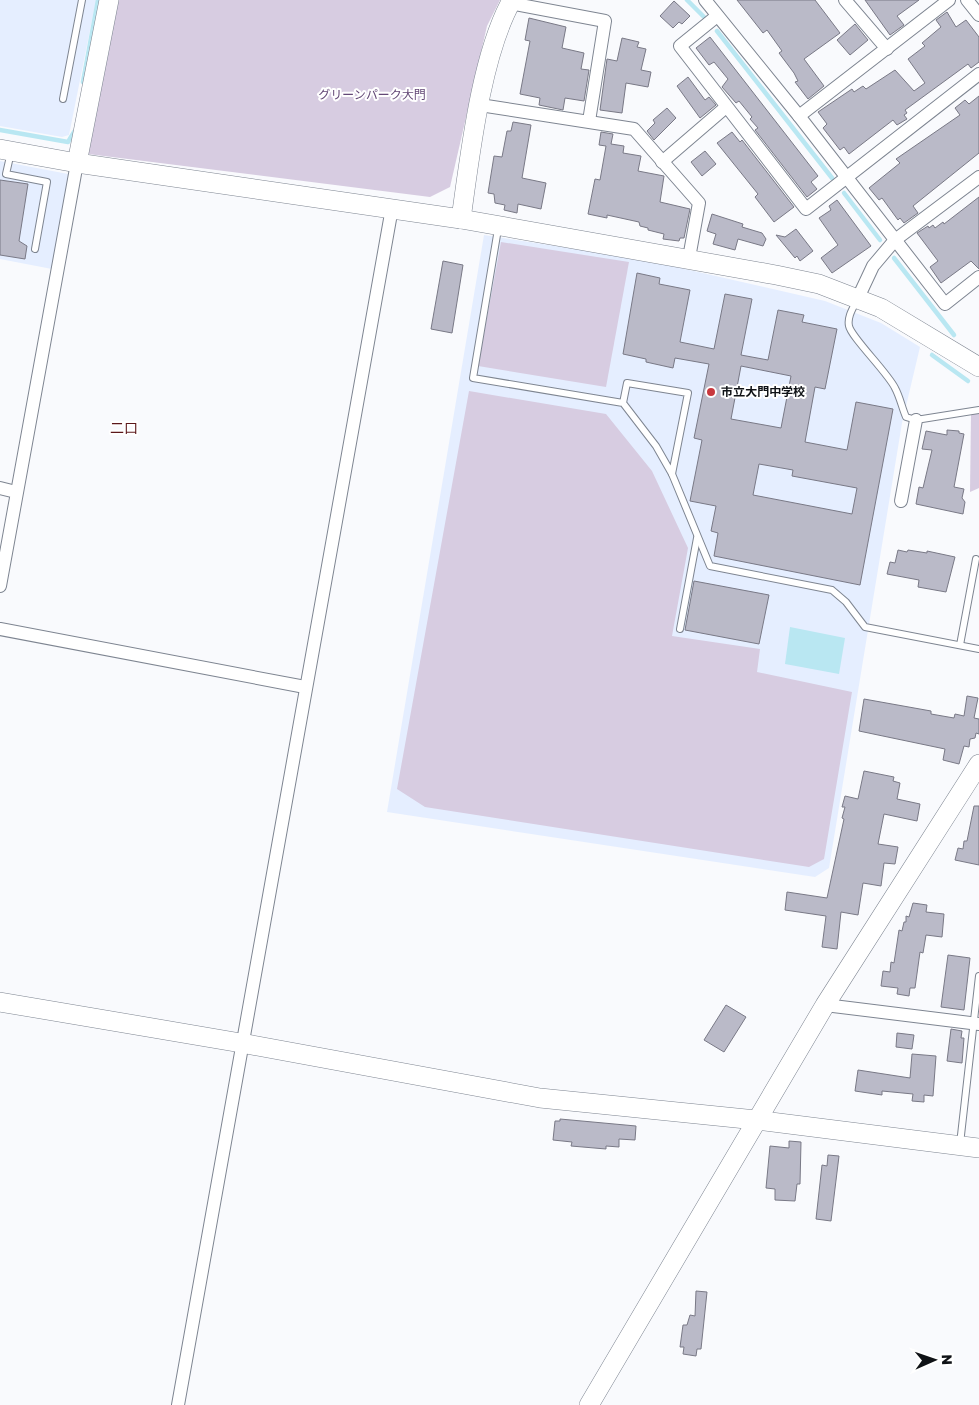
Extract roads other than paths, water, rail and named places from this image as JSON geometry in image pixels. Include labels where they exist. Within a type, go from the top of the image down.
[{"type":"street","points":[[0,586],[77,163],[109,0]]},
{"type":"street","points":[[705,0],[848,177],[945,304],[979,277]]},
{"type":"street","points":[[845,0],[887,49]]},
{"type":"street","points":[[799,116],[949,0]]},
{"type":"street","points":[[967,0],[979,15]]},
{"type":"street","points":[[461,218],[480,105],[493,49],[511,2],[605,21],[589,121]]},
{"type":"street","points":[[718,16],[680,46],[806,209],[979,74]]},
{"type":"street","points":[[480,105],[634,129],[699,203],[690,258]]},
{"type":"street","points":[[662,162],[726,107]]},
{"type":"street","points":[[6,150],[77,163],[461,218],[690,258],[819,284],[858,298],[913,325],[979,367]]},
{"type":"street","points":[[858,298],[873,266],[895,240],[979,176]]},
{"type":"street","points":[[178,1405],[392,208]]},
{"type":"street","points":[[902,501],[916,420]]},
{"type":"street","points":[[0,488],[16,492]]},
{"type":"street","points":[[0,629],[305,687]]},
{"type":"street","points":[[589,1405],[825,1005],[979,764]]},
{"type":"street","points":[[0,1002],[242,1042],[540,1098],[756,1120],[979,1148]]},
{"type":"street","points":[[825,1005],[976,1023]]},
{"type":"lane","points":[[63,99],[82,0]]},
{"type":"lane","points":[[6,150],[3,173],[47,182],[36,249]]},
{"type":"lane","points":[[499,225],[473,378],[623,403],[656,446],[672,474],[710,566],[832,590],[846,602],[865,627],[979,649]]},
{"type":"lane","points":[[858,298],[849,325],[852,335],[864,345],[895,387],[906,417],[916,420],[979,410]]},
{"type":"lane","points":[[623,403],[627,383],[688,393],[672,474]]},
{"type":"lane","points":[[680,630],[698,537]]},
{"type":"lane","points":[[960,645],[976,559]]},
{"type":"lane","points":[[960,1146],[976,1023],[979,976]]},
{"type":"water","points":[[790,627],[845,638],[839,674],[785,664]]},
{"type":"waterway","points":[[83,82],[98,0]]},
{"type":"waterway","points":[[687,0],[704,17]]},
{"type":"waterway","points":[[717,31],[832,178]]},
{"type":"waterway","points":[[0,130],[68,142],[74,132]]},
{"type":"waterway","points":[[844,193],[880,240]]},
{"type":"waterway","points":[[894,258],[954,335]]},
{"type":"waterway","points":[[932,355],[968,381]]},
{"type":"place","name":"市立大門中学校","points":[[711,392]]},
{"type":"district","name":"二口","points":[[124,428]]},
{"type":"park label","name":"グリーンパーク大門","points":[[372,95]]}]
